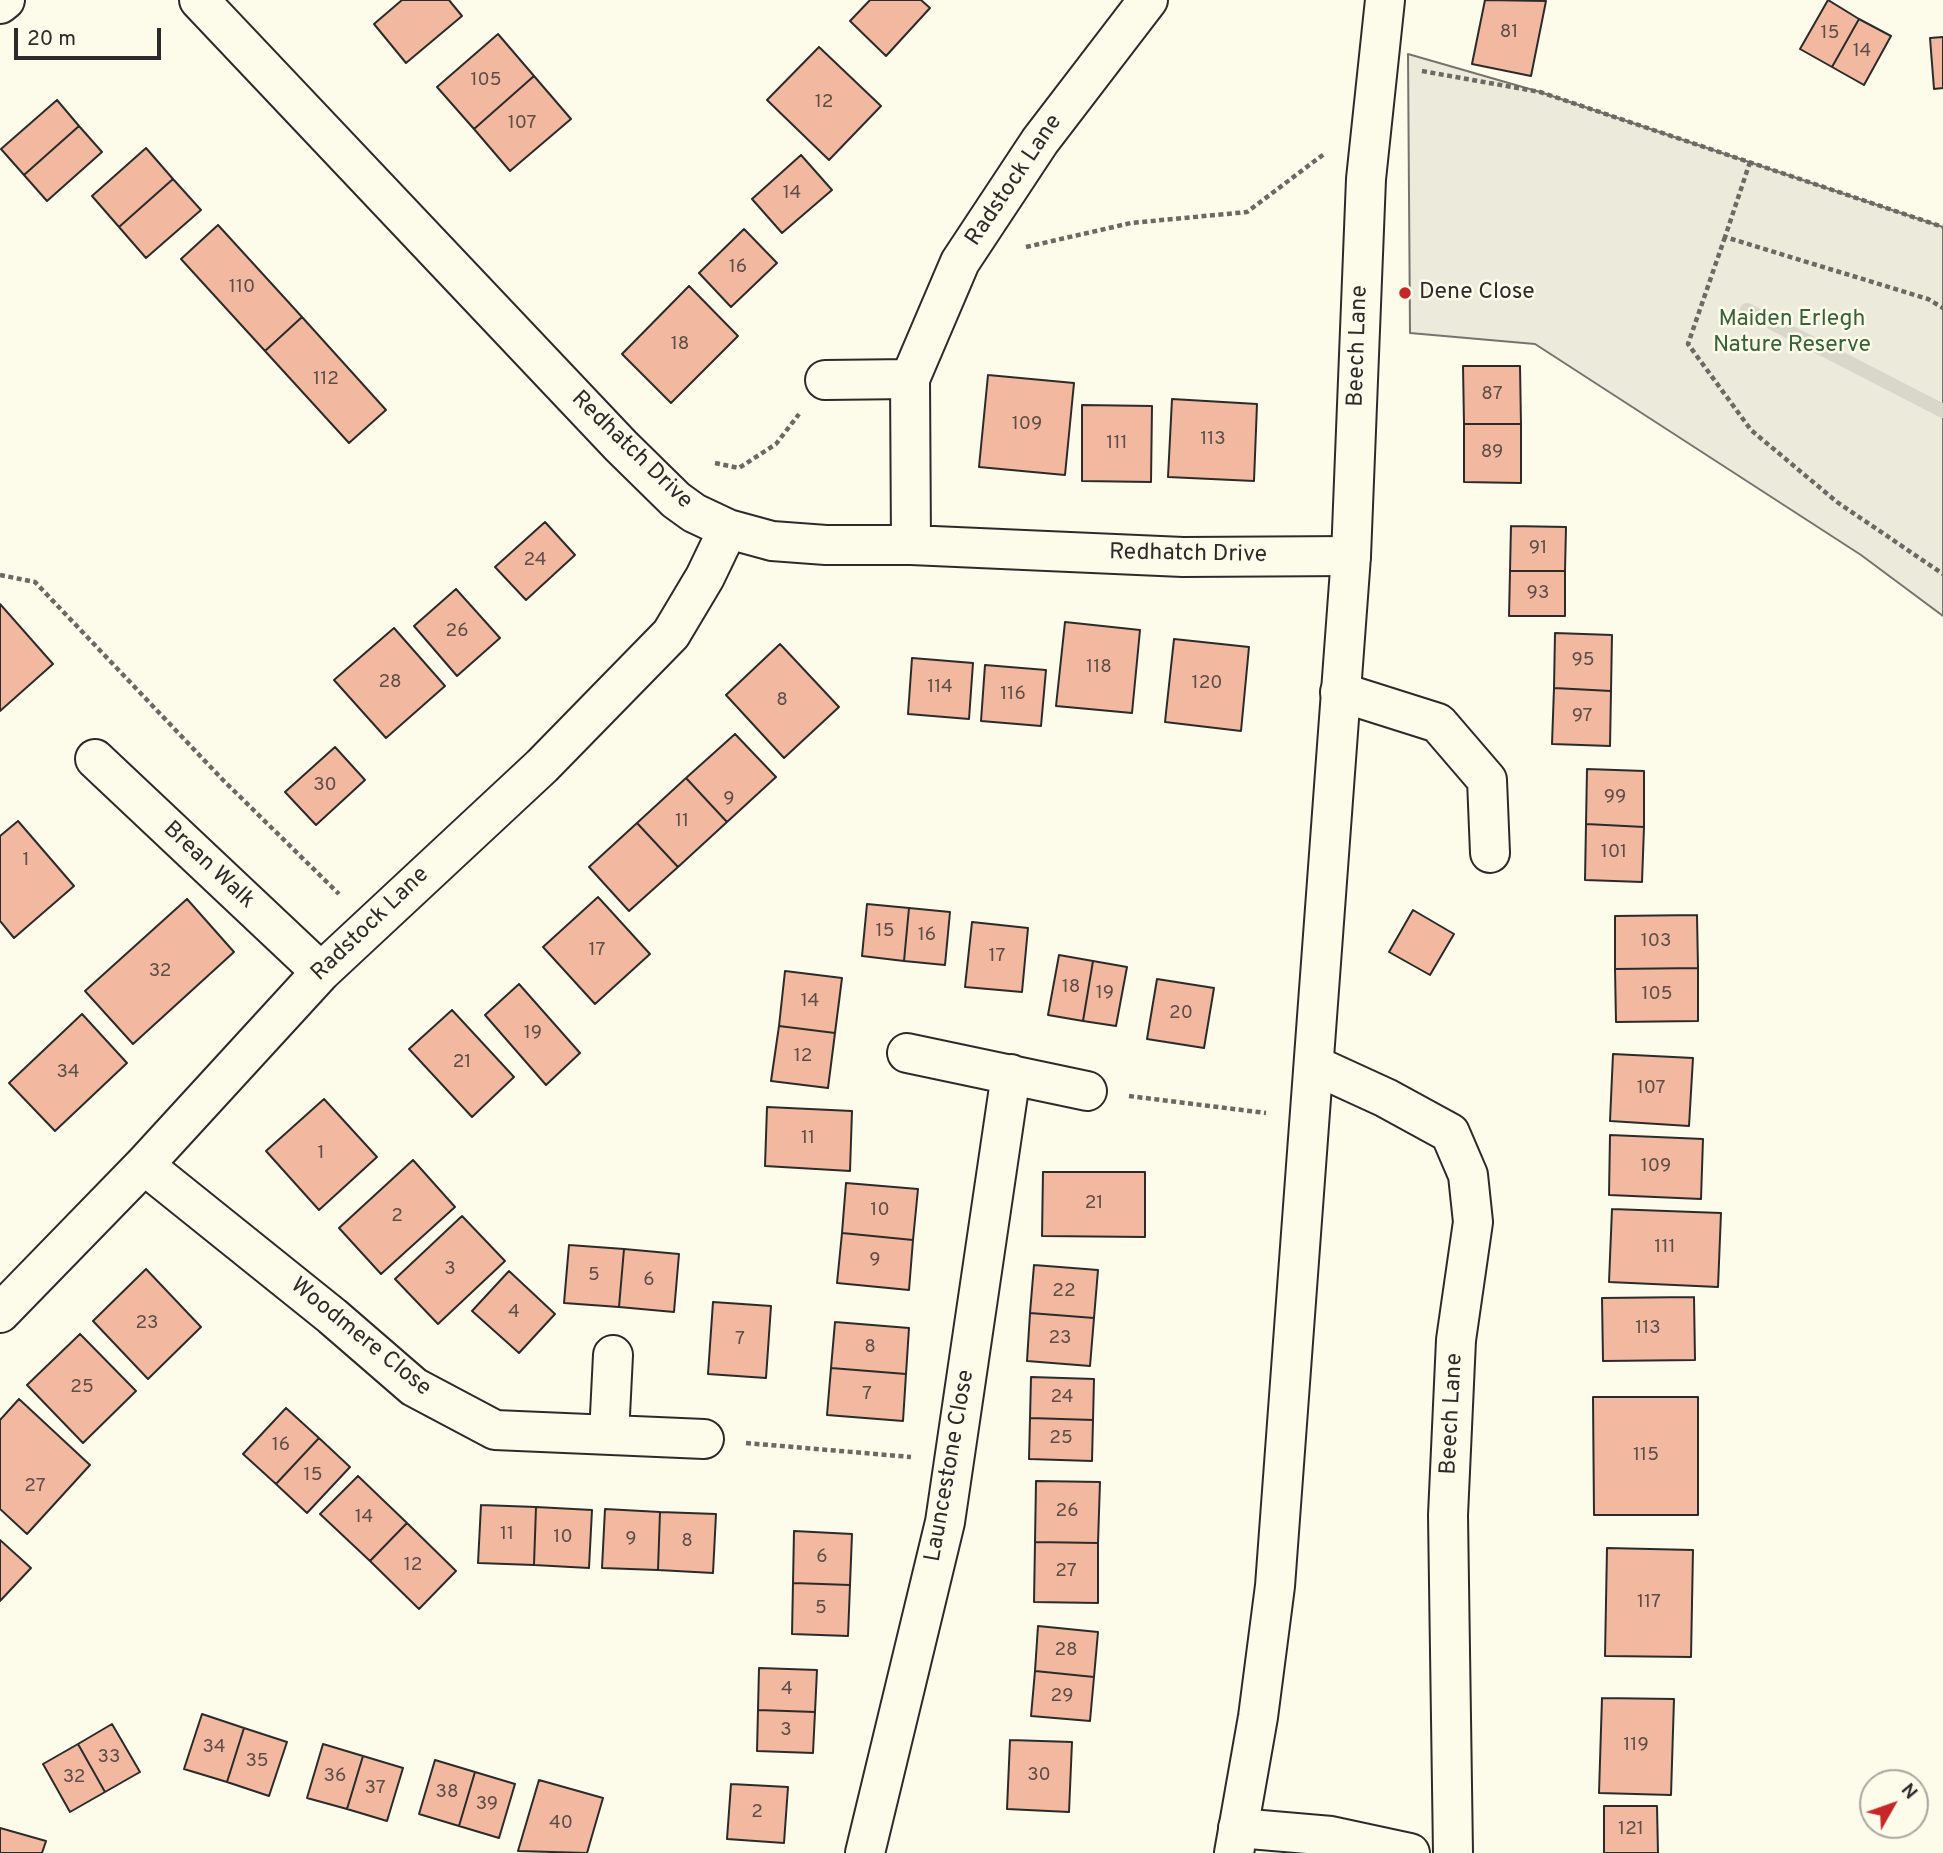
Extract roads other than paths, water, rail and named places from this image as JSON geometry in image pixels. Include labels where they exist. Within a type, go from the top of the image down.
[{"type":"street","points":[[0,4],[5,0]]},
{"type":"street","name":"Redhatch Drive","points":[[199,0],[621,446],[676,500],[728,529],[772,541],[826,545],[911,545],[1183,557],[1351,556]]},
{"type":"street","name":"Radstock Lane","points":[[911,545],[910,379],[960,262],[1040,141],[1148,0]]},
{"type":"street","name":"Beech Lane","points":[[1385,0],[1366,179],[1351,556],[1275,1586],[1258,1717],[1236,1841],[1331,1836],[1409,1853]]},
{"type":"street","points":[[825,380],[910,379]]},
{"type":"street","name":"Radstock Lane","points":[[0,1314],[144,1165],[321,972],[369,924],[542,766],[671,634],[705,577],[728,529]]},
{"type":"street","points":[[1340,692],[1438,723],[1487,780],[1490,853]]},
{"type":"street","name":"Brean Walk","points":[[95,760],[321,972]]},
{"type":"street","points":[[907,1053],[1087,1091]]},
{"type":"street","name":"Beech Lane","points":[[1314,1065],[1387,1098],[1450,1133],[1468,1175],[1473,1222],[1456,1340],[1448,1515],[1453,1853]]},
{"type":"street","name":"Launcestone Close","points":[[865,1853],[945,1522],[1011,1074]]},
{"type":"street","name":"Woodmere Close","points":[[144,1165],[332,1316],[414,1387],[495,1430],[704,1439]]},
{"type":"street","points":[[609,1435],[613,1355]]},
{"type":"waterway","points":[[1747,310],[1943,411]]},
{"type":"place","name":"Dene Close","points":[[1405,293]]},
{"type":"park label","name":"Maiden Erlegh Nature Reserve","points":[[1792,333]]}]
